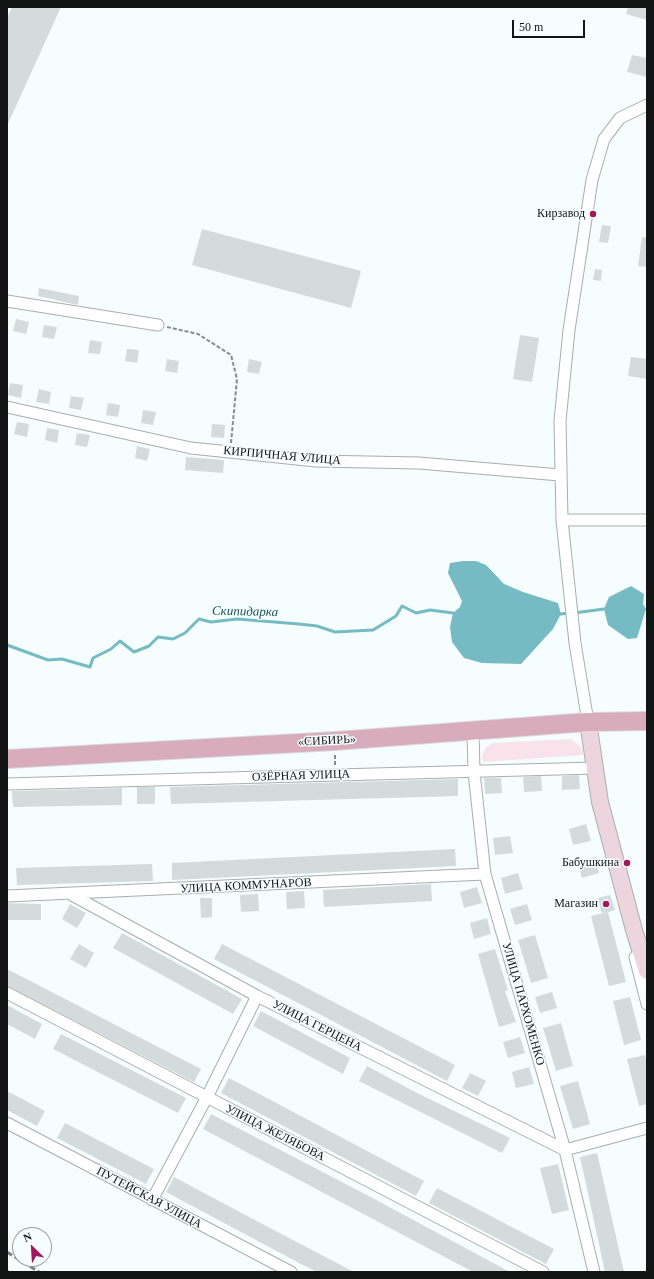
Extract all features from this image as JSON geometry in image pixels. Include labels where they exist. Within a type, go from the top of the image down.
[{"type":"main road","name":"«СИБИРЬ»","points":[[7,759],[335,741],[473,732],[588,722],[647,721]]},
{"type":"street","points":[[647,105],[620,118],[604,139],[592,180],[569,330],[560,421],[562,520],[572,620],[600,802],[623,889],[640,934],[647,971]]},
{"type":"street","points":[[7,301],[158,325]]},
{"type":"street","name":"КИРПИЧНАЯ УЛИЦА","points":[[7,407],[191,448],[316,461],[419,463],[560,474]]},
{"type":"street","points":[[562,520],[647,520]]},
{"type":"street","name":"УЛИЦА ПАРХОМЕНКО","points":[[473,732],[474,772],[485,874],[565,1150],[594,1272]]},
{"type":"street","name":"ОЗЁРНАЯ УЛИЦА","points":[[7,784],[595,768]]},
{"type":"street","name":"УЛИЦА КОММУНАРОВ","points":[[7,896],[485,874]]},
{"type":"street","points":[[623,889],[629,931],[647,1004]]},
{"type":"street","name":"УЛИЦА ГЕРЦЕНА","points":[[72,894],[257,996],[565,1150]]},
{"type":"street","name":"УЛИЦА ЖЕЛЯБОВА","points":[[7,993],[543,1272]]},
{"type":"street","points":[[152,1200],[207,1097],[257,996]]},
{"type":"street","name":"ПУТЕЙСКАЯ УЛИЦА","points":[[7,1123],[291,1272]]},
{"type":"street","points":[[565,1150],[647,1128]]},
{"type":"path","points":[[158,325],[198,334],[231,355],[237,379],[230,452]]},
{"type":"path","points":[[335,741],[335,775]]},
{"type":"shaded area","points":[[571,739],[582,748],[583,755],[483,762],[482,755],[486,748],[493,743]]},
{"type":"water","points":[[476,561],[486,565],[504,584],[523,592],[558,603],[561,614],[553,629],[521,664],[482,663],[464,658],[452,642],[450,627],[453,613],[460,607],[462,601],[448,573],[450,563]]},
{"type":"water","points":[[631,586],[644,594],[643,604],[646,609],[637,638],[628,639],[608,625],[604,609],[609,597]]},
{"type":"building","points":[[12,7],[61,7],[7,126],[7,18]]},
{"type":"building","points":[[628,7],[647,7],[647,20],[626,14]]},
{"type":"building","points":[[632,55],[647,58],[647,77],[627,72]]},
{"type":"building","points":[[602,225],[611,226],[608,243],[599,242]]},
{"type":"building","points":[[202,229],[361,271],[351,308],[192,265]]},
{"type":"building","points":[[642,237],[647,238],[647,267],[638,266]]},
{"type":"building","points":[[595,269],[602,270],[601,281],[593,280]]},
{"type":"building","points":[[39,288],[79,296],[78,305],[38,296]]},
{"type":"building","points":[[16,319],[29,322],[26,334],[13,331]]},
{"type":"building","points":[[44,325],[57,327],[54,339],[42,337]]},
{"type":"building","points":[[520,335],[539,338],[532,382],[513,379]]},
{"type":"building","points":[[90,340],[102,342],[100,354],[88,353]]},
{"type":"building","points":[[127,349],[139,350],[137,363],[125,361]]},
{"type":"building","points":[[631,357],[647,359],[647,379],[628,376]]},
{"type":"building","points":[[167,359],[179,361],[177,373],[165,371]]},
{"type":"building","points":[[249,359],[262,362],[259,374],[247,372]]},
{"type":"building","points":[[10,383],[23,385],[21,398],[8,395]]},
{"type":"building","points":[[39,389],[51,392],[49,404],[36,402]]},
{"type":"building","points":[[71,396],[84,398],[81,410],[69,408]]},
{"type":"building","points":[[108,403],[120,405],[118,417],[106,415]]},
{"type":"building","points":[[143,410],[156,412],[153,425],[141,423]]},
{"type":"building","points":[[17,422],[29,424],[27,437],[14,434]]},
{"type":"building","points":[[212,424],[225,425],[224,438],[211,437]]},
{"type":"building","points":[[47,428],[59,430],[57,443],[45,440]]},
{"type":"building","points":[[77,433],[90,435],[87,447],[75,445]]},
{"type":"building","points":[[137,446],[150,449],[147,461],[135,458]]},
{"type":"building","points":[[186,457],[224,460],[223,473],[185,470]]},
{"type":"building","points":[[579,775],[580,789],[562,790],[562,776]]},
{"type":"building","points":[[541,776],[542,791],[524,792],[523,777]]},
{"type":"building","points":[[484,778],[501,778],[502,793],[485,794]]},
{"type":"building","points":[[458,779],[458,796],[171,804],[170,787]]},
{"type":"building","points":[[137,787],[155,787],[155,804],[137,804]]},
{"type":"building","points":[[122,788],[122,805],[13,807],[12,791]]},
{"type":"building","points":[[586,824],[591,841],[573,845],[569,829]]},
{"type":"building","points":[[510,836],[513,853],[495,855],[493,838]]},
{"type":"building","points":[[455,849],[456,866],[172,880],[172,863]]},
{"type":"building","points":[[595,857],[599,873],[582,878],[577,861]]},
{"type":"building","points":[[152,864],[153,881],[17,885],[16,868]]},
{"type":"building","points":[[518,873],[523,889],[505,894],[501,878]]},
{"type":"building","points":[[431,884],[432,901],[324,907],[323,890]]},
{"type":"building","points":[[477,887],[482,903],[464,908],[460,892]]},
{"type":"building","points":[[304,891],[305,908],[287,909],[286,892]]},
{"type":"building","points":[[258,894],[259,911],[241,912],[240,895]]},
{"type":"building","name":"Магазин","points":[[610,895],[615,910],[602,914],[598,898]]},
{"type":"building","points":[[200,898],[212,898],[212,917],[201,918]]},
{"type":"building","points":[[7,903],[41,904],[41,920],[7,920]]},
{"type":"building","points":[[70,904],[86,913],[77,928],[62,919]]},
{"type":"building","points":[[527,904],[532,920],[515,925],[510,909]]},
{"type":"building","points":[[608,912],[626,982],[609,986],[591,916]]},
{"type":"building","points":[[487,918],[491,934],[474,939],[470,923]]},
{"type":"building","points":[[122,933],[242,999],[233,1014],[113,948]]},
{"type":"building","points":[[535,935],[548,978],[531,983],[518,940]]},
{"type":"building","points":[[79,944],[94,953],[86,968],[70,959]]},
{"type":"building","points":[[222,944],[455,1065],[447,1081],[214,959]]},
{"type":"building","points":[[495,949],[508,990],[505,991],[516,1022],[499,1027],[478,954]]},
{"type":"building","points":[[7,969],[201,1069],[194,1082],[7,986]]},
{"type":"building","points":[[552,992],[557,1008],[540,1013],[535,997]]},
{"type":"building","points":[[630,997],[641,1040],[624,1045],[613,1001]]},
{"type":"building","points":[[7,1005],[42,1024],[35,1039],[7,1024]]},
{"type":"building","points":[[261,1011],[350,1058],[343,1074],[253,1026]]},
{"type":"building","points":[[561,1023],[573,1066],[556,1071],[543,1028]]},
{"type":"building","points":[[61,1034],[186,1098],[178,1113],[53,1049]]},
{"type":"building","points":[[520,1037],[525,1053],[508,1058],[503,1042]]},
{"type":"building","points":[[645,1055],[647,1064],[647,1104],[639,1106],[627,1059]]},
{"type":"building","points":[[367,1066],[415,1092],[510,1138],[502,1153],[359,1081]]},
{"type":"building","points":[[529,1067],[534,1084],[516,1088],[512,1072]]},
{"type":"building","points":[[470,1073],[486,1081],[478,1096],[462,1088]]},
{"type":"building","points":[[229,1078],[424,1181],[416,1196],[221,1093]]},
{"type":"building","points":[[578,1081],[590,1124],[573,1129],[560,1086]]},
{"type":"building","points":[[7,1091],[45,1111],[37,1126],[7,1110]]},
{"type":"building","points":[[211,1114],[367,1195],[510,1272],[473,1272],[203,1129]]},
{"type":"building","points":[[65,1123],[154,1169],[146,1184],[57,1138]]},
{"type":"building","points":[[597,1153],[624,1272],[605,1272],[580,1157]]},
{"type":"building","points":[[558,1164],[569,1210],[552,1214],[540,1168]]},
{"type":"building","points":[[174,1177],[354,1272],[317,1272],[299,1263],[166,1192]]},
{"type":"building","points":[[437,1188],[554,1249],[546,1264],[429,1203]]},
{"type":"waterway","name":"Скипидарка","points":[[7,645],[48,660],[62,659],[90,667],[93,658],[111,649],[120,641],[134,652],[149,646],[158,637],[173,639],[185,633],[199,619],[211,622],[237,619],[299,624],[317,626],[335,632],[373,630],[396,616],[402,606],[416,613],[430,610],[453,613]]},
{"type":"waterway","name":"Скипидарка","points":[[574,613],[604,609]]},
{"type":"waterway","name":"Скипидарка","points":[[561,614],[569,613]]},
{"type":"railway","points":[[7,1252],[39,1272]]},
{"type":"place","name":"Кирзавод","points":[[593,214]]},
{"type":"place","name":"Бабушкина","points":[[627,863]]},
{"type":"place","name":"Магазин","points":[[606,904]]}]
